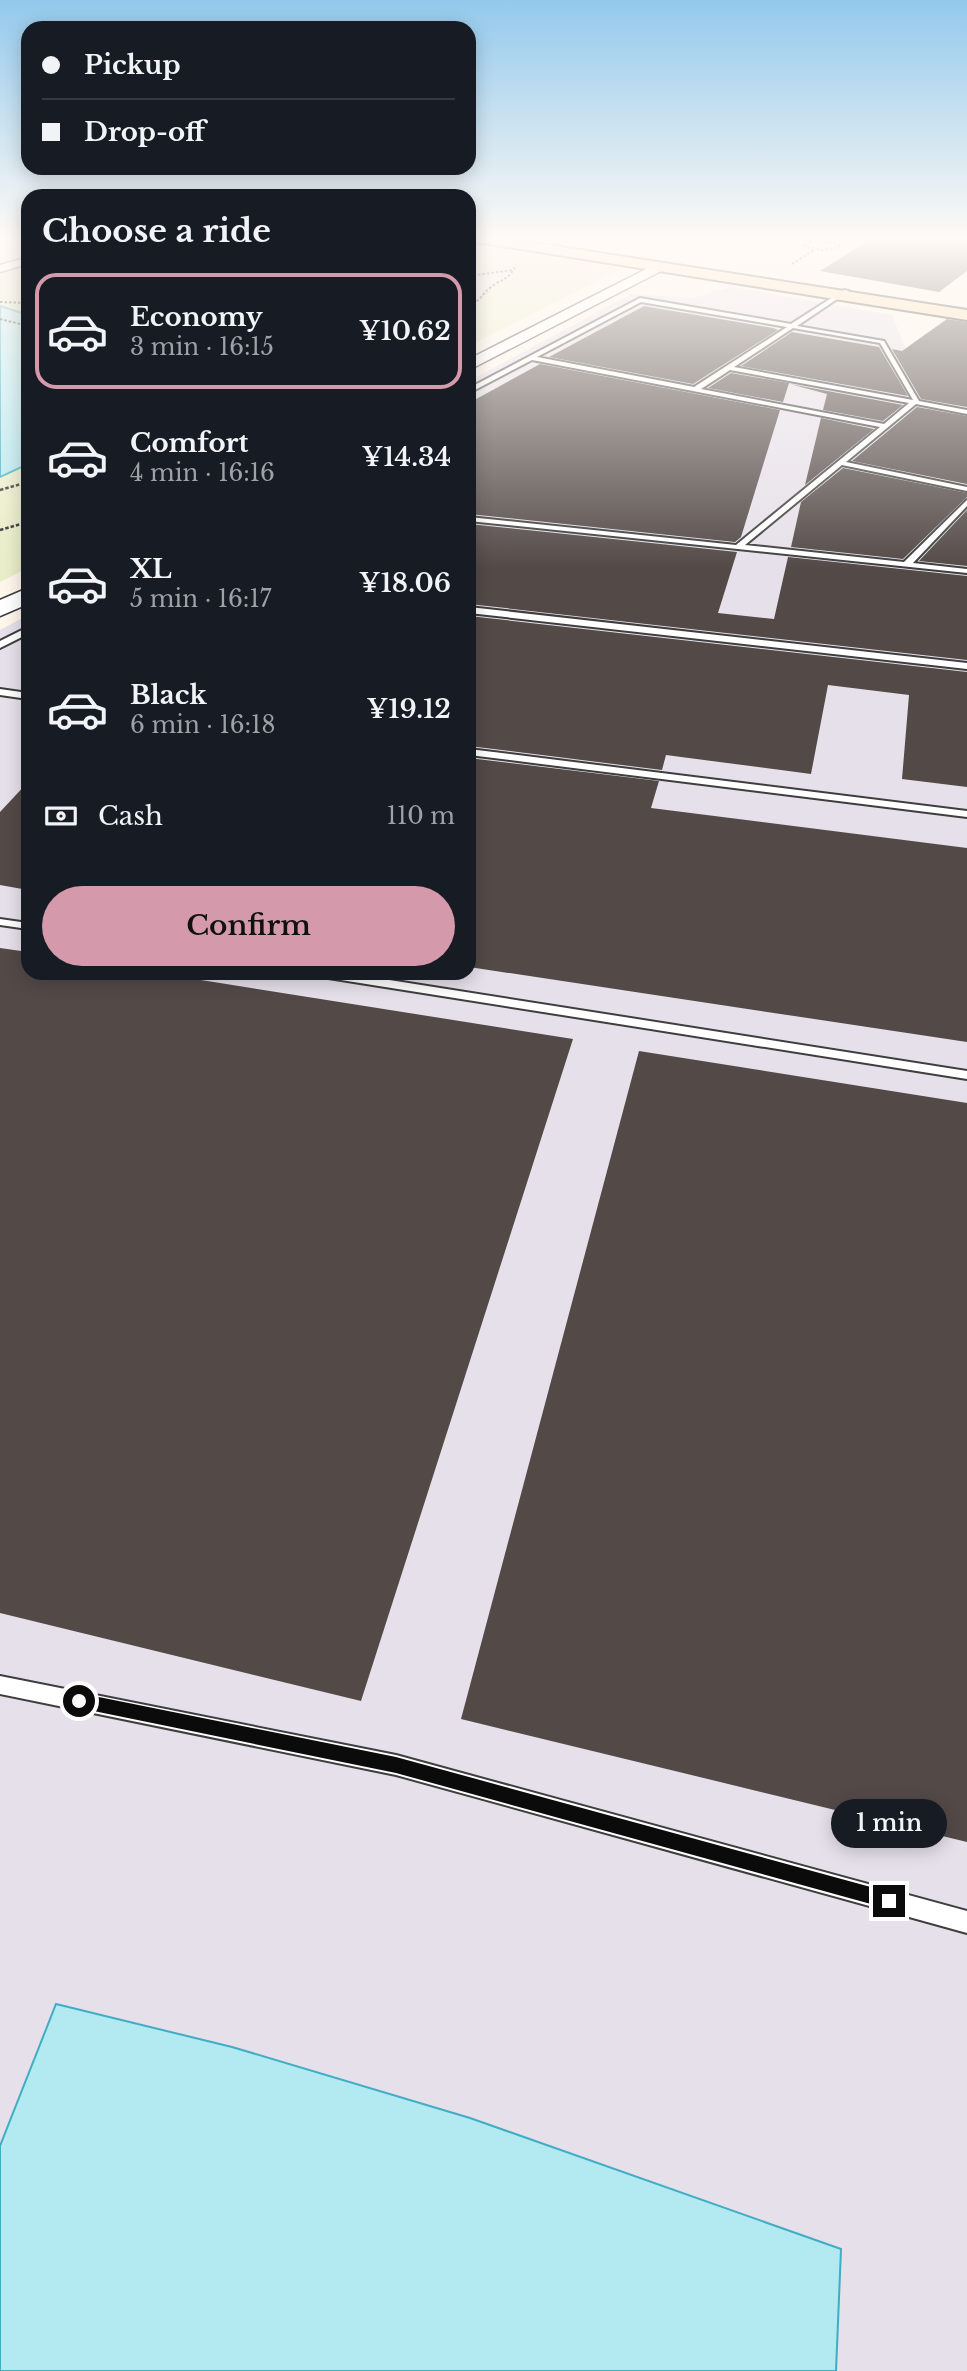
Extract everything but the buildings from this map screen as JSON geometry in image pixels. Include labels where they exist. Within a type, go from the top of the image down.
[{"type":"street","points":[[476,361],[502,348]]},
{"type":"street","points":[[0,609],[21,598]]},
{"type":"lane","points":[[476,387],[550,348]]},
{"type":"lane","points":[[695,390],[760,348]]},
{"type":"lane","points":[[738,547],[917,400],[885,348]]},
{"type":"lane","points":[[531,358],[885,426]]},
{"type":"lane","points":[[728,368],[967,412]]},
{"type":"lane","points":[[840,463],[967,489]]},
{"type":"lane","points":[[907,564],[967,502]]},
{"type":"lane","points":[[476,520],[967,571]]},
{"type":"lane","points":[[476,611],[967,666]]},
{"type":"lane","points":[[0,645],[21,633]]},
{"type":"lane","points":[[0,692],[21,695]]},
{"type":"lane","points":[[476,753],[967,814]]},
{"type":"lane","points":[[0,922],[21,925]]},
{"type":"lane","points":[[366,980],[967,1075]]},
{"type":"lane","points":[[0,1685],[396,1765],[967,1922]]},
{"type":"path","points":[[0,490],[21,484]]},
{"type":"path","points":[[0,530],[21,524]]},
{"type":"shaded area","points":[[531,348],[905,348],[925,396],[967,397],[967,2371],[0,2371],[0,630],[21,619],[21,980],[476,980],[476,377]]},
{"type":"green space","points":[[0,348],[21,348],[21,572],[0,582]]},
{"type":"water","points":[[0,348],[21,348],[21,467],[0,477]]},
{"type":"water","points":[[56,2004],[232,2047],[470,2118],[841,2249],[836,2371],[0,2371],[0,2146]]},
{"type":"route","points":[[79,1701],[396,1765],[889,1901]]}]
